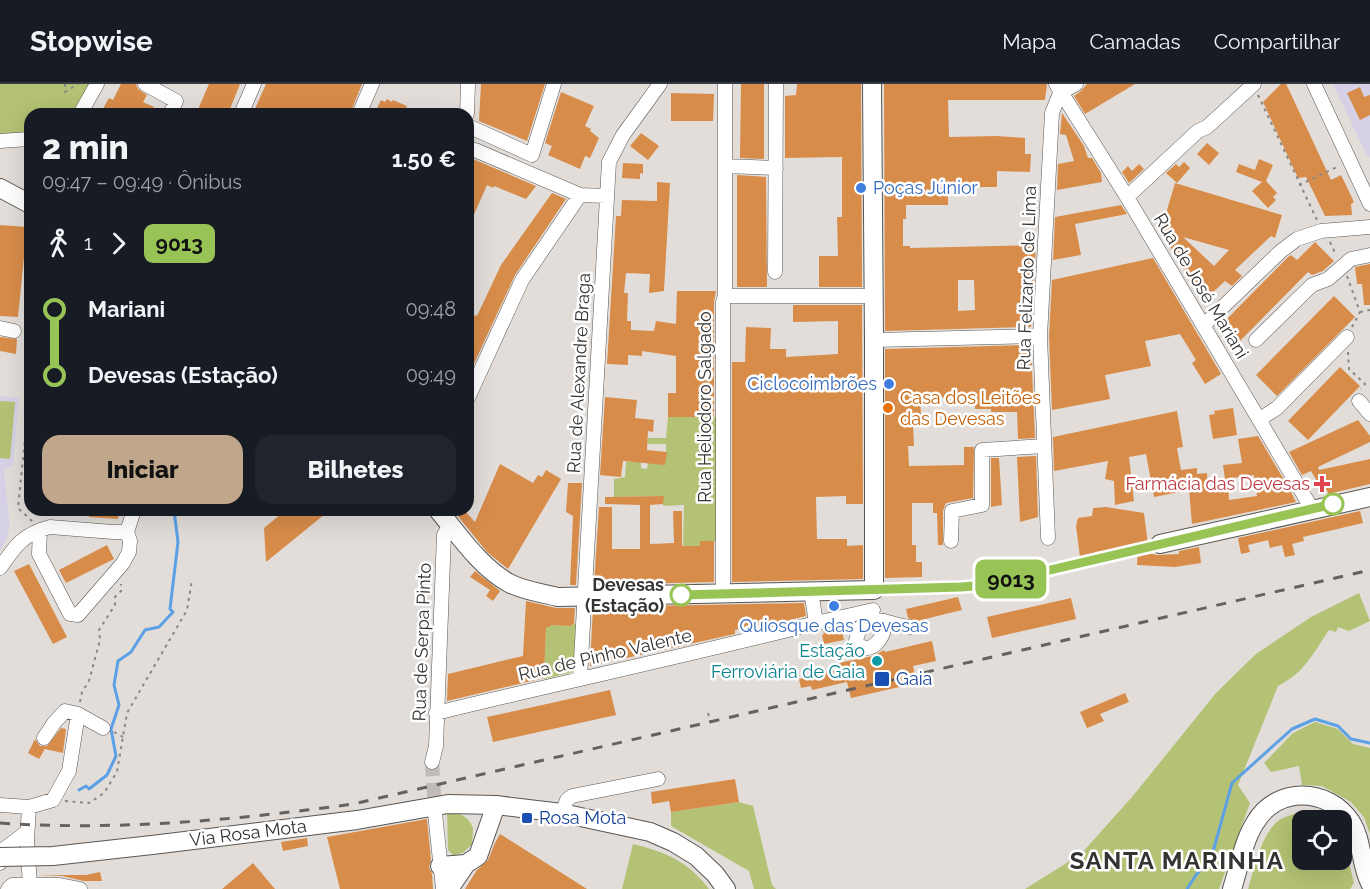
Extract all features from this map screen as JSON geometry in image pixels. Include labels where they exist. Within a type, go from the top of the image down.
[{"type":"main road","points":[[444,517],[486,566],[509,583],[558,597],[873,590],[872,84]]},
{"type":"main road","points":[[0,188],[24,201]]},
{"type":"main road","points":[[1160,544],[1370,497]]},
{"type":"main road","points":[[1232,889],[1250,833],[1258,818],[1278,801],[1305,794],[1331,802],[1345,814],[1359,838],[1366,876],[1370,883]]},
{"type":"main road","name":"Via Rosa Mota","points":[[0,857],[53,856],[152,845],[357,820],[448,804],[474,804],[562,813],[641,830],[673,842],[703,862],[726,889]]},
{"type":"main road","points":[[474,804],[484,840]]},
{"type":"main road","points":[[449,889],[466,864],[478,855],[496,805]]},
{"type":"main road","points":[[440,866],[466,864]]},
{"type":"street","points":[[83,108],[97,84]]},
{"type":"street","points":[[145,84],[177,101],[173,108]]},
{"type":"street","points":[[244,108],[254,84]]},
{"type":"street","points":[[362,108],[372,84]]},
{"type":"street","points":[[467,108],[468,84]]},
{"type":"street","points":[[474,129],[532,154],[554,84]]},
{"type":"street","name":"Rua de Alexandre Braga","points":[[580,678],[609,162],[624,135],[660,84]]},
{"type":"street","points":[[725,84],[725,297]]},
{"type":"street","points":[[774,298],[776,84]]},
{"type":"street","points":[[1058,88],[1076,84]]},
{"type":"street","points":[[1127,197],[1198,131],[1207,127],[1254,84]]},
{"type":"street","points":[[1314,84],[1370,204]]},
{"type":"street","name":"Rua de José Mariani","points":[[1058,88],[1127,197],[1312,509]]},
{"type":"street","name":"Rua Felizardo de Lima","points":[[1048,538],[1040,336],[1052,113],[1058,88]]},
{"type":"street","points":[[0,141],[24,139]]},
{"type":"street","points":[[474,150],[580,195],[606,196]]},
{"type":"street","points":[[725,166],[776,168]]},
{"type":"street","points":[[474,385],[522,280],[580,195]]},
{"type":"street","points":[[1204,325],[1281,251],[1297,239],[1321,231],[1370,227]]},
{"type":"street","points":[[1256,340],[1312,285],[1328,279],[1351,259],[1370,255]]},
{"type":"street","name":"Rua Heliodoro Salgado","points":[[723,594],[723,302],[725,297],[873,296]]},
{"type":"street","points":[[874,340],[1040,336]]},
{"type":"street","points":[[1260,419],[1277,408],[1347,337]]},
{"type":"street","points":[[1360,395],[1370,414]]},
{"type":"street","points":[[951,541],[952,511],[982,505],[982,450],[1044,446]]},
{"type":"street","points":[[40,530],[39,554],[70,614],[78,615],[123,563],[129,552],[130,541],[127,532],[132,516]]},
{"type":"street","name":"Rua de Serpa Pinto","points":[[432,762],[436,746],[444,517]]},
{"type":"street","points":[[0,568],[12,549],[26,536],[50,527],[127,532]]},
{"type":"street","points":[[873,590],[877,617],[900,626],[911,627]]},
{"type":"street","points":[[811,591],[816,623]]},
{"type":"street","name":"Rua de Pinho Valente","points":[[436,712],[715,649],[816,623],[877,617]]},
{"type":"street","points":[[44,738],[65,711],[78,714],[109,730]]},
{"type":"street","points":[[0,805],[29,807],[53,800],[64,784],[69,771],[78,714]]},
{"type":"street","points":[[562,813],[567,800],[572,796],[658,779]]},
{"type":"street","points":[[29,807],[27,832],[30,885]]},
{"type":"street","points":[[435,813],[443,889]]},
{"type":"street","points":[[0,864],[4,849],[27,832]]},
{"type":"street","points":[[8,889],[12,885],[60,885],[80,889]]},
{"type":"path","points":[[65,84],[65,92],[78,84]]},
{"type":"path","points":[[1261,102],[1299,185],[1319,222]]},
{"type":"path","points":[[1299,185],[1350,161]]},
{"type":"path","points":[[1331,244],[1336,254]]},
{"type":"path","points":[[1347,275],[1360,312],[1347,337]]},
{"type":"path","points":[[1360,312],[1370,310]]},
{"type":"path","points":[[1349,369],[1365,384],[1360,395]]},
{"type":"path","points":[[24,449],[18,508],[24,514]]},
{"type":"path","points":[[26,516],[40,530]]},
{"type":"path","points":[[78,714],[82,692],[89,681],[100,640],[99,630],[115,605],[115,597],[121,591],[123,563]]},
{"type":"path","points":[[53,800],[89,803],[104,793],[117,772],[127,713],[187,610],[192,580]]},
{"type":"path","points":[[708,713],[711,725]]},
{"type":"path","points":[[109,730],[123,737]]},
{"type":"shaded area","points":[[1333,84],[1370,84],[1370,156],[1368,158]]},
{"type":"shaded area","points":[[0,396],[19,398],[13,465],[4,470],[10,527],[0,551]]},
{"type":"green space","points":[[0,84],[104,84],[90,108],[24,108],[24,143],[0,143]]},
{"type":"green space","points":[[0,401],[15,402],[10,459],[0,458]]},
{"type":"green space","points":[[668,417],[717,417],[717,541],[701,541],[700,546],[683,546],[684,505],[663,506],[663,496],[614,497],[614,479],[625,477],[626,462],[641,462],[641,468],[647,469],[648,462],[666,462],[666,444],[647,444],[648,438],[666,438]]},
{"type":"green space","points":[[1359,593],[1370,621],[1349,631],[1338,627],[1336,632],[1329,630],[1302,668],[1278,686],[1238,785],[1250,803],[1219,889],[1025,889],[1081,854],[1132,797],[1216,693],[1256,654],[1311,617]]},
{"type":"green space","points":[[576,624],[573,672],[544,679],[546,627],[550,625],[572,626]]},
{"type":"green space","points":[[1315,722],[1338,729],[1353,744],[1370,748],[1370,834],[1364,817],[1351,802],[1322,786],[1302,785],[1299,766],[1271,772],[1264,763],[1293,733]]},
{"type":"green space","points":[[739,802],[753,806],[772,885],[776,889],[754,889],[749,871],[671,826],[671,812]]},
{"type":"green space","points":[[447,812],[463,816],[469,820],[473,828],[472,844],[464,852],[454,856],[448,850]]},
{"type":"green space","points":[[1292,815],[1292,870],[1351,870],[1354,883],[1350,889],[1248,889],[1267,834],[1279,820]]},
{"type":"green space","points":[[633,844],[675,859],[693,871],[709,889],[622,889]]},
{"type":"building","points":[[121,84],[136,84],[138,89],[147,95],[143,102],[154,107],[103,108],[109,98],[113,100]]},
{"type":"building","points":[[209,84],[240,84],[230,108],[199,108]]},
{"type":"building","points":[[266,84],[362,84],[352,108],[255,108]]},
{"type":"building","points":[[481,84],[545,84],[527,141],[479,121]]},
{"type":"building","points":[[741,84],[764,84],[764,159],[740,158]]},
{"type":"building","points":[[797,84],[861,84],[862,287],[819,287],[819,256],[838,256],[837,217],[842,217],[842,157],[785,158],[785,96],[796,95]]},
{"type":"building","points":[[884,84],[1047,84],[1045,100],[948,100],[949,137],[1025,138],[1025,154],[1031,154],[1030,172],[997,171],[997,187],[948,187],[948,205],[906,205],[906,219],[903,219],[903,246],[910,246],[910,248],[1036,245],[1031,327],[885,331]],"holes":[[[958,280],[974,280],[975,310],[958,311]]]},
{"type":"building","points":[[1087,84],[1135,84],[1085,114],[1074,96]]},
{"type":"building","points":[[1281,84],[1286,84],[1331,180],[1341,175],[1354,202],[1351,204],[1352,215],[1325,216],[1306,177],[1298,178],[1263,102]]},
{"type":"building","points":[[1360,87],[1364,97],[1370,95],[1370,115],[1360,120],[1347,93]]},
{"type":"building","points":[[561,92],[594,106],[585,126],[599,138],[590,158],[585,156],[580,169],[548,155],[552,146],[545,143]]},
{"type":"building","points":[[671,93],[714,94],[713,121],[671,121]]},
{"type":"building","points":[[387,99],[392,102],[393,100],[407,106],[406,108],[377,108],[381,100],[385,102]]},
{"type":"building","points":[[1062,113],[1084,146],[1088,158],[1092,158],[1101,173],[1102,182],[1057,190],[1058,164],[1074,161],[1066,135],[1060,134]]},
{"type":"building","points":[[641,133],[659,146],[648,160],[630,146]]},
{"type":"building","points":[[1207,143],[1219,153],[1209,165],[1197,154]]},
{"type":"building","points":[[474,159],[536,186],[526,199],[487,185],[474,214]]},
{"type":"building","points":[[1259,159],[1273,165],[1266,181],[1277,193],[1273,197],[1276,200],[1268,208],[1252,191],[1262,182],[1236,172],[1239,164],[1255,170]]},
{"type":"building","points":[[1184,162],[1190,168],[1177,183],[1166,173],[1176,164],[1179,167]]},
{"type":"building","points":[[623,163],[643,164],[643,174],[640,173],[640,179],[622,178]]},
{"type":"building","points":[[1139,164],[1144,169],[1129,183],[1122,172],[1128,166],[1132,171]]},
{"type":"building","points":[[737,175],[766,177],[767,287],[737,287]]},
{"type":"building","points":[[657,182],[670,183],[664,291],[649,293],[650,274],[626,273],[624,293],[628,293],[627,321],[631,321],[631,330],[654,331],[656,321],[676,324],[677,291],[716,291],[714,302],[714,417],[668,417],[668,393],[676,393],[676,356],[642,351],[642,356],[628,355],[628,365],[607,364],[616,216],[621,216],[622,200],[657,201]]},
{"type":"building","points":[[1175,183],[1282,215],[1275,238],[1271,236],[1235,270],[1242,276],[1232,286],[1225,281],[1209,296],[1187,275],[1168,243],[1171,233],[1161,230]],"holes":[[[1183,237],[1229,250],[1214,266]]]},
{"type":"building","points":[[552,193],[566,199],[515,275],[474,364],[474,317],[477,316],[501,265]]},
{"type":"building","points":[[1121,205],[1127,214],[1075,224],[1081,255],[1053,260],[1055,217]]},
{"type":"building","points":[[0,225],[24,227],[24,257],[18,317],[0,316]]},
{"type":"building","points":[[1315,242],[1334,261],[1323,271],[1312,275],[1308,272],[1239,342],[1221,325],[1288,257],[1291,255],[1297,260]]},
{"type":"building","points":[[1153,258],[1221,374],[1205,384],[1192,363],[1196,360],[1180,334],[1145,341],[1151,366],[1105,375],[1110,399],[1052,410],[1049,336],[1052,280]]},
{"type":"building","points":[[1370,264],[1370,305],[1364,305],[1362,284],[1357,284],[1355,267]]},
{"type":"building","points":[[1334,296],[1355,317],[1277,396],[1256,375]]},
{"type":"building","points":[[793,305],[862,305],[863,504],[846,504],[846,496],[816,497],[817,539],[847,539],[847,546],[863,545],[863,579],[732,582],[732,362],[745,362],[746,327],[771,328],[770,349],[786,349],[786,357],[838,354],[838,321],[793,322]]},
{"type":"building","points":[[0,337],[17,339],[16,354],[0,351]]},
{"type":"building","points":[[1031,345],[1035,438],[1018,439],[1017,412],[991,412],[991,409],[975,409],[975,402],[966,403],[966,397],[920,398],[921,416],[916,416],[916,426],[913,426],[914,446],[908,446],[909,466],[964,465],[964,447],[974,447],[973,498],[946,503],[943,511],[943,545],[938,545],[937,513],[933,513],[933,503],[912,503],[912,545],[916,545],[916,562],[922,562],[922,577],[885,578],[885,349]]},
{"type":"building","points":[[1340,367],[1360,386],[1308,440],[1288,421]]},
{"type":"building","points":[[605,397],[637,400],[635,418],[654,420],[653,432],[648,431],[647,450],[667,452],[665,465],[623,461],[621,477],[600,475]]},
{"type":"building","points":[[1233,408],[1237,435],[1213,439],[1209,415],[1215,414],[1214,411]]},
{"type":"building","points":[[1177,411],[1183,447],[1177,448],[1181,470],[1197,468],[1197,474],[1207,473],[1208,488],[1228,486],[1229,500],[1257,496],[1254,475],[1225,479],[1223,465],[1242,463],[1238,439],[1258,436],[1283,478],[1285,488],[1289,488],[1296,502],[1192,524],[1189,490],[1154,497],[1146,454],[1129,457],[1134,501],[1115,505],[1114,481],[1105,479],[1108,461],[1054,471],[1053,437]]},
{"type":"building","points":[[1358,420],[1370,436],[1370,442],[1318,467],[1319,470],[1370,459],[1370,484],[1328,494],[1327,490],[1323,491],[1311,471],[1302,475],[1289,452]]},
{"type":"building","points":[[1036,456],[1038,517],[1020,522],[1017,457]]},
{"type":"building","points":[[991,458],[999,458],[1002,505],[991,507]]},
{"type":"building","points":[[500,464],[533,483],[538,475],[542,477],[546,470],[561,479],[508,569],[487,552],[458,516],[470,516],[475,522]]},
{"type":"building","points":[[568,483],[582,483],[576,585],[570,585],[573,516],[566,512]]},
{"type":"building","points":[[664,496],[663,504],[650,505],[650,544],[674,543],[673,511],[682,511],[682,546],[700,546],[700,541],[714,541],[714,582],[594,585],[599,507],[612,507],[612,549],[640,549],[640,505],[605,504],[605,497]]},
{"type":"building","points":[[1106,507],[1144,513],[1149,553],[1179,554],[1179,551],[1199,547],[1201,563],[1175,567],[1137,565],[1138,547],[1095,552],[1096,555],[1080,557],[1076,526],[1078,518],[1092,516],[1093,508]]},
{"type":"building","points":[[1360,511],[1363,523],[1303,537],[1304,541],[1292,544],[1295,555],[1285,557],[1282,545],[1270,548],[1268,540],[1248,545],[1250,552],[1241,554],[1238,538]]},
{"type":"building","points":[[89,516],[118,516],[118,519]]},
{"type":"building","points":[[279,516],[323,516],[266,562],[264,528]]},
{"type":"building","points":[[107,545],[114,559],[66,583],[59,570]]},
{"type":"building","points":[[29,564],[67,637],[53,644],[14,571]]},
{"type":"building","points":[[475,571],[500,591],[493,601],[486,596],[490,590],[470,577]]},
{"type":"building","points":[[958,597],[962,610],[917,621],[908,618],[906,609]]},
{"type":"building","points":[[1071,598],[1076,619],[992,638],[987,617]]},
{"type":"building","points":[[526,601],[556,608],[575,608],[572,626],[550,625],[546,627],[544,678],[447,701],[448,674],[523,656]]},
{"type":"building","points":[[804,603],[806,616],[770,625],[770,623],[735,630],[735,634],[590,666],[593,607]]},
{"type":"building","points":[[841,627],[844,640],[824,644],[823,631]]},
{"type":"building","points":[[932,641],[936,661],[913,666],[917,683],[851,698],[847,682],[812,690],[811,686],[801,688],[799,679],[837,670],[836,665],[843,662],[873,656],[884,650],[885,652]]},
{"type":"building","points":[[610,690],[616,715],[493,742],[487,717]]},
{"type":"building","points":[[1125,693],[1129,702],[1100,714],[1104,721],[1087,728],[1080,712]]},
{"type":"building","points":[[61,728],[66,729],[63,753],[45,749],[46,747],[39,759],[28,753],[35,739],[40,746],[47,746]]},
{"type":"building","points":[[735,779],[739,802],[671,812],[669,801],[652,804],[651,792]]},
{"type":"building","points":[[427,819],[431,860],[429,867],[433,889],[340,889],[327,837]]},
{"type":"building","points":[[500,834],[587,889],[465,889],[477,870],[488,860]]},
{"type":"building","points":[[307,838],[308,846],[283,851],[281,842]]},
{"type":"building","points":[[253,863],[275,889],[222,889]]},
{"type":"building","points":[[100,872],[102,881],[38,875],[86,875]]},
{"type":"waterway","points":[[79,790],[86,786],[89,789],[107,775],[116,756],[111,729],[119,705],[114,685],[118,661],[131,652],[145,630],[159,627],[173,612],[170,609],[178,542],[175,516]]},
{"type":"waterway","points":[[1187,889],[1211,859],[1232,783],[1292,729],[1315,719],[1338,726],[1351,739],[1370,743]]},
{"type":"tunnel","points":[[432,762],[435,813]]},
{"type":"railway","points":[[0,823],[133,825],[265,815],[353,804],[1370,570]]},
{"type":"bus line","name":"9013","points":[[681,595],[986,585],[1333,504]]},
{"type":"place","name":"Poças Júnior","points":[[861,188]]},
{"type":"place","name":"Ciclocoimbrões","points":[[889,384]]},
{"type":"place","name":"Casa dos Leitões das Devesas","points":[[888,408]]},
{"type":"place","name":"Farmácia das Devesas","points":[[1322,484]]},
{"type":"place","name":"Devesas (Estação)","points":[[681,595]]},
{"type":"place","name":"Quiosque das Devesas","points":[[834,606]]},
{"type":"place","name":"Estação Ferroviária de Gaia","points":[[877,661]]},
{"type":"place","name":"Gaia","points":[[882,679]]},
{"type":"place","name":"Rosa Mota","points":[[527,818]]},
{"type":"district","name":"SANTA MARINHA","points":[[1177,861]]}]
